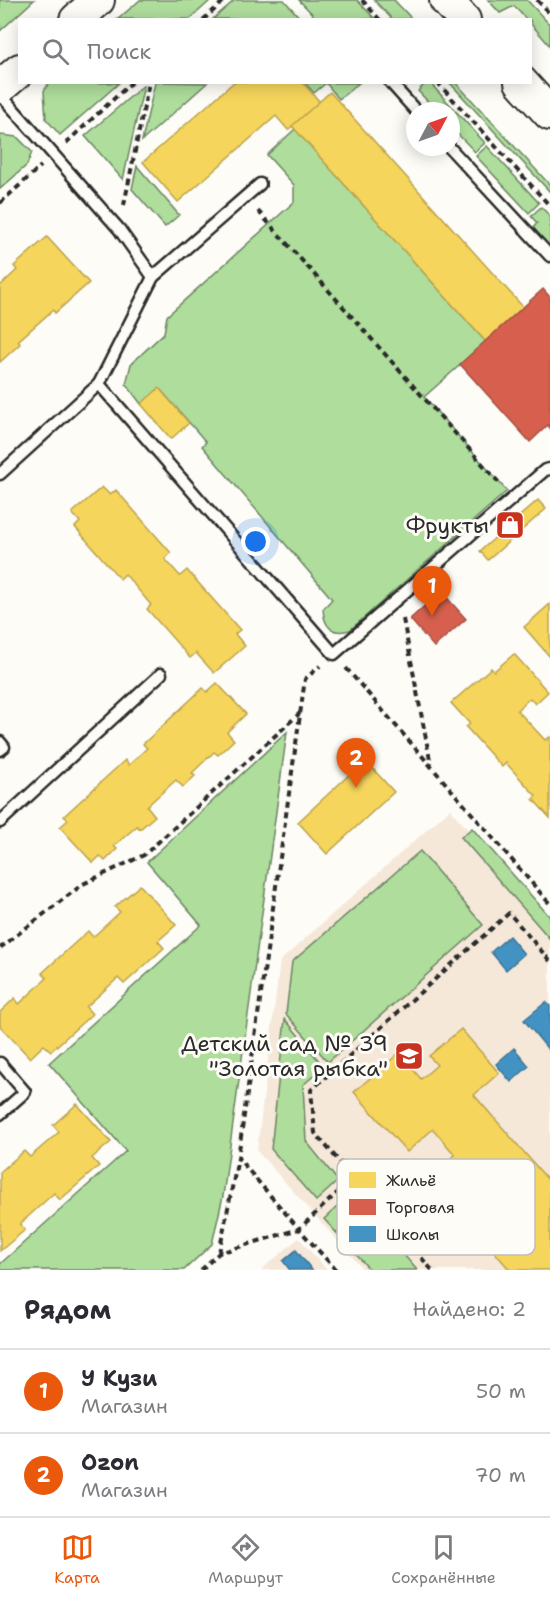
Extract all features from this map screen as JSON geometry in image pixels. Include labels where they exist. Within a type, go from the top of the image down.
[{"type":"main road","points":[[78,18],[98,0]]},
{"type":"main road","points":[[446,0],[462,18]]},
{"type":"main road","points":[[0,87],[18,72]]},
{"type":"main road","points":[[523,84],[550,114]]},
{"type":"lane","points":[[392,84],[408,102]]},
{"type":"lane","points":[[0,94],[119,229],[153,278]]},
{"type":"lane","points":[[457,156],[550,255]]},
{"type":"lane","points":[[0,474],[99,384],[153,278],[260,184]]},
{"type":"lane","points":[[99,384],[334,654],[545,470],[550,469]]},
{"type":"lane","points":[[0,822],[161,674]]},
{"type":"lane","points":[[0,742],[4,747],[0,750]]},
{"type":"lane","points":[[0,1063],[25,1092],[0,1114]]},
{"type":"path","points":[[205,18],[225,0]]},
{"type":"path","points":[[362,0],[378,18]]},
{"type":"path","points":[[537,0],[550,14]]},
{"type":"path","points":[[119,229],[149,84]]},
{"type":"path","points":[[439,84],[550,206]]},
{"type":"path","points":[[245,197],[513,499]]},
{"type":"path","points":[[403,615],[431,766]]},
{"type":"path","points":[[334,654],[550,904]]},
{"type":"path","points":[[219,1253],[238,1158],[305,679]]},
{"type":"path","points":[[0,948],[83,884],[144,855],[300,712]]},
{"type":"path","points":[[337,1159],[315,1133],[311,1090],[509,914],[550,961]]},
{"type":"path","points":[[238,1158],[336,1270]]},
{"type":"path","points":[[201,1270],[219,1253],[299,1229],[337,1193]]},
{"type":"path","points":[[419,1255],[432,1270]]},
{"type":"shaded area","name":"Детский сад № 39 \"Золотая рыбка\"","points":[[450,809],[550,923],[550,1270],[364,1270],[351,1255],[535,1255],[535,1159],[337,1159],[337,1240],[257,1151],[280,961]]},
{"type":"shaded area","points":[[299,1238],[327,1270],[261,1270]]},
{"type":"green space","points":[[0,0],[34,0],[0,31]]},
{"type":"green space","points":[[140,0],[211,0],[191,18],[119,18]]},
{"type":"green space","points":[[235,0],[284,0],[300,18],[214,18]]},
{"type":"green space","points":[[299,0],[357,0],[374,18],[316,18]]},
{"type":"green space","points":[[374,0],[394,0],[411,18],[391,18]]},
{"type":"green space","points":[[488,0],[527,0],[550,25],[550,46],[532,25],[532,18],[525,18],[514,6],[500,13]]},
{"type":"green space","points":[[48,84],[118,84],[60,135],[46,119],[44,91]]},
{"type":"green space","points":[[155,84],[206,84],[142,141]]},
{"type":"green space","points":[[306,84],[325,84],[314,93]]},
{"type":"green space","points":[[327,84],[358,84],[339,99]]},
{"type":"green space","points":[[421,84],[431,84],[447,102],[428,102],[418,91],[423,86]]},
{"type":"green space","points":[[451,84],[457,84],[550,185],[550,192]]},
{"type":"green space","points":[[144,85],[123,180],[85,136]]},
{"type":"green space","points":[[460,116],[485,143],[475,152],[460,136]]},
{"type":"green space","points":[[295,129],[486,342],[424,397],[507,491],[350,630],[344,631],[334,630],[327,625],[323,609],[332,599],[202,446],[206,442],[160,389],[141,404],[126,384],[131,364],[164,333],[167,316],[294,202],[294,185],[267,155]]},
{"type":"green space","points":[[0,135],[17,137],[32,152],[27,165],[0,189]]},
{"type":"green space","points":[[487,146],[539,203],[529,213],[476,156]]},
{"type":"green space","points":[[137,166],[179,215],[165,227],[132,189]]},
{"type":"green space","points":[[541,207],[550,216],[550,247],[533,228],[537,223],[531,216]]},
{"type":"green space","points":[[287,732],[223,1196],[212,1244],[184,1270],[0,1270],[0,1264],[126,1151],[49,1063],[201,925],[147,862]]},
{"type":"green space","points":[[472,828],[550,917],[550,939],[461,837]]},
{"type":"green space","points":[[420,851],[483,925],[328,1062],[286,1014],[292,962]]},
{"type":"green space","points":[[285,1019],[324,1067],[303,1085],[306,1141],[337,1182],[316,1201],[271,1149]]},
{"type":"green space","points":[[337,1207],[337,1233],[324,1219]]},
{"type":"green space","points":[[356,1255],[404,1255],[417,1270],[370,1270]]},
{"type":"building: Жильё","points":[[232,84],[304,84],[320,102],[288,130],[276,116],[178,202],[143,162]]},
{"type":"building: Жильё","points":[[330,92],[523,307],[486,342],[292,126]]},
{"type":"building: Жильё","points":[[47,237],[89,283],[55,313],[53,310],[18,341],[20,344],[0,362],[0,286],[17,270],[14,266]]},
{"type":"building: Жильё","points":[[159,388],[189,423],[171,439],[141,404]]},
{"type":"building: Жильё","points":[[102,487],[110,495],[116,490],[171,553],[165,559],[180,576],[187,570],[240,630],[235,634],[245,646],[214,673],[196,653],[190,658],[147,609],[151,605],[125,574],[120,579],[75,527],[80,522],[72,513]]},
{"type":"building: Жильё","points":[[538,500],[546,509],[488,560],[480,551]]},
{"type":"building: Жильё","points":[[550,604],[550,657],[524,627]]},
{"type":"building: Жильё","points":[[514,654],[548,692],[535,704],[530,698],[517,710],[545,740],[550,737],[550,818],[533,799],[536,796],[506,763],[502,767],[466,727],[470,724],[451,703],[491,668],[494,671]]},
{"type":"building: Жильё","points":[[217,683],[246,714],[227,732],[234,740],[218,755],[214,752],[192,773],[195,776],[183,787],[176,780],[147,806],[155,816],[140,829],[137,826],[114,846],[117,849],[105,861],[100,856],[93,863],[60,827],[68,820],[64,816],[125,760],[129,765],[147,748],[143,744],[203,688],[207,692]]},
{"type":"building: Жильё","points":[[365,760],[394,792],[327,854],[298,822]]},
{"type":"building: Жильё","points":[[140,885],[176,925],[158,941],[164,948],[124,984],[118,978],[86,1007],[92,1014],[51,1051],[44,1045],[30,1058],[0,1026],[0,1012],[15,998],[19,1004],[47,978],[42,973],[88,931],[93,937],[120,912],[115,907]]},
{"type":"building: Жильё","points":[[461,1029],[499,1073],[474,1095],[530,1159],[450,1159],[455,1155],[433,1129],[407,1152],[354,1092],[399,1053],[421,1079],[437,1065],[429,1056]]},
{"type":"building: Жильё","points":[[77,1104],[111,1142],[92,1158],[99,1166],[60,1200],[54,1193],[20,1224],[25,1230],[0,1251],[0,1172],[24,1151],[30,1157],[59,1132],[53,1125]]},
{"type":"building: Жильё","points":[[535,1165],[550,1182],[550,1270],[510,1270],[497,1255],[535,1255]]},
{"type":"building: Торговля","points":[[543,289],[550,297],[550,428],[548,425],[530,442],[460,364]]},
{"type":"building: Торговля","points":[[441,591],[466,619],[434,647],[410,619]]},
{"type":"building: Школы","points":[[509,936],[524,954],[506,970],[491,952]]},
{"type":"building: Школы","points":[[546,1002],[550,1006],[550,1052],[524,1020]]},
{"type":"building: Школы","points":[[514,1048],[529,1066],[511,1082],[496,1064]]},
{"type":"building: Школы","points":[[296,1250],[312,1270],[290,1270],[283,1261]]},
{"type":"place","name":"Фрукты","points":[[510,525]]},
{"type":"place","name":"У Кузи","points":[[432,616]]},
{"type":"place","name":"Ozon","points":[[356,788]]},
{"type":"place","name":"Детский сад № 39 \"Золотая рыбка\"","points":[[409,1056]]}]
